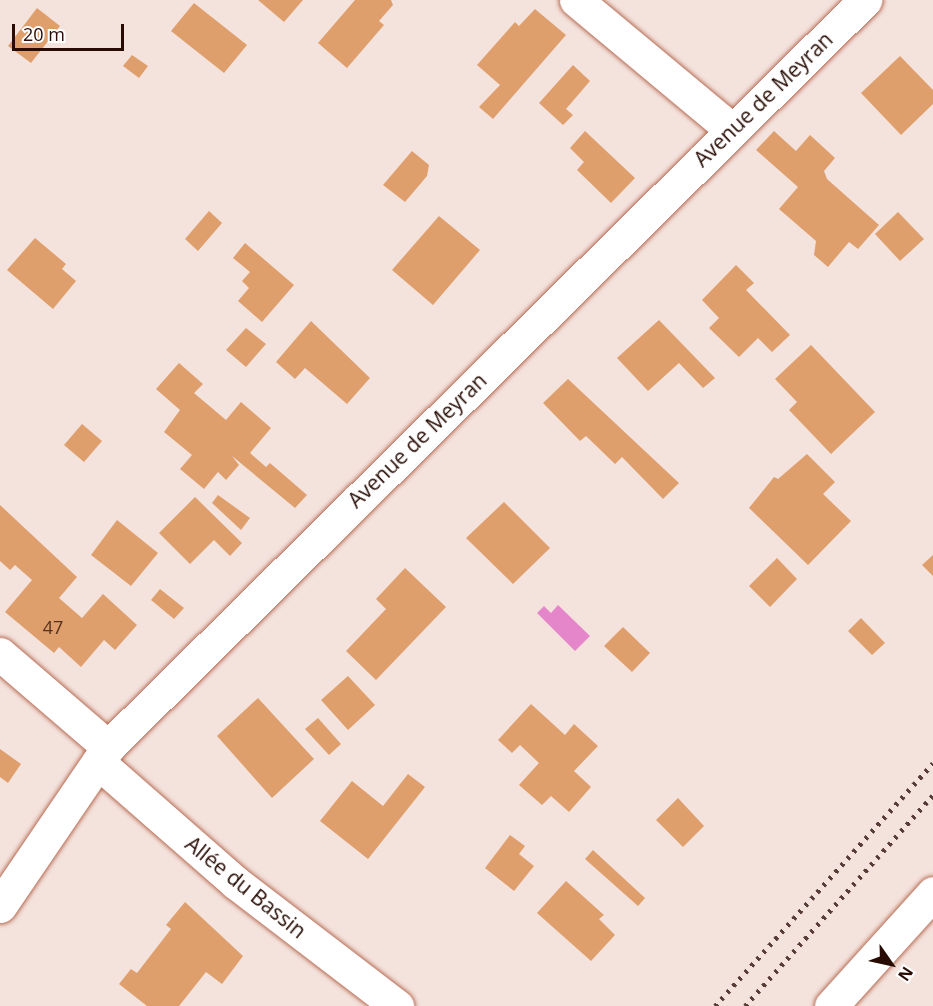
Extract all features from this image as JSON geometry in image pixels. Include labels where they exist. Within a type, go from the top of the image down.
[{"type":"street","points":[[576,0],[732,130]]},
{"type":"street","name":"Avenue de Meyran","points":[[0,906],[104,755],[865,0]]},
{"type":"street","name":"Allée du Bassin","points":[[0,654],[236,883],[397,1006]]},
{"type":"street","points":[[831,1006],[933,892]]},
{"type":"shaded area","points":[[558,605],[590,636],[575,651],[537,613],[544,606],[551,613]]},
{"type":"building","points":[[258,0],[303,0],[284,22]]},
{"type":"building","points":[[355,0],[391,0],[393,5],[379,21],[384,25],[347,68],[318,43]]},
{"type":"building","points":[[194,3],[247,45],[224,73],[171,31]]},
{"type":"building","points":[[37,8],[60,26],[31,63],[8,46]]},
{"type":"building","points":[[535,9],[566,35],[493,119],[479,107],[500,85],[477,65],[515,22],[519,26]]},
{"type":"building","points":[[132,55],[148,66],[139,78],[123,66]]},
{"type":"building","points":[[900,56],[933,90],[933,104],[901,135],[861,93]]},
{"type":"building","points":[[573,65],[590,81],[566,109],[573,115],[563,125],[539,103]]},
{"type":"building","points":[[585,131],[635,178],[611,203],[577,170],[584,162],[570,148]]},
{"type":"building","points":[[774,131],[796,151],[810,135],[835,158],[824,171],[827,179],[879,225],[858,249],[849,242],[828,267],[814,255],[816,241],[779,209],[798,187],[756,150]]},
{"type":"building","points":[[412,151],[429,165],[427,176],[405,202],[383,185]]},
{"type":"building","points":[[209,211],[222,223],[198,251],[185,239]]},
{"type":"building","points":[[898,212],[924,239],[900,261],[875,234]]},
{"type":"building","points":[[439,216],[480,250],[433,305],[392,270]]},
{"type":"building","points":[[35,238],[66,264],[62,269],[76,281],[53,309],[7,270]]},
{"type":"building","points":[[245,243],[294,285],[262,322],[238,301],[249,288],[242,281],[250,272],[233,258]]},
{"type":"building","points":[[736,265],[754,283],[746,290],[790,335],[772,352],[758,338],[739,357],[709,328],[719,318],[702,300]]},
{"type":"building","points":[[659,320],[715,378],[703,388],[679,363],[648,391],[617,358]]},
{"type":"building","points":[[311,321],[370,378],[347,404],[305,368],[295,379],[276,362]]},
{"type":"building","points":[[246,328],[266,344],[246,367],[226,350]]},
{"type":"building","points":[[811,345],[875,412],[831,454],[789,410],[797,402],[775,379]]},
{"type":"building","points":[[179,363],[203,384],[194,393],[226,420],[241,402],[271,428],[250,453],[266,467],[270,463],[307,495],[295,508],[232,456],[239,465],[226,480],[218,472],[204,489],[180,469],[192,455],[164,432],[180,410],[156,389]]},
{"type":"building","points":[[568,379],[679,483],[663,499],[622,457],[615,464],[586,436],[580,441],[543,403]]},
{"type":"building","points":[[82,424],[102,441],[84,462],[64,445]]},
{"type":"building","points":[[807,454],[835,482],[823,494],[851,521],[808,565],[749,508],[774,477],[778,479]]},
{"type":"building","points":[[218,495],[250,518],[241,530],[212,503]]},
{"type":"building","points":[[195,497],[242,543],[230,556],[214,540],[190,564],[159,533]]},
{"type":"building","points":[[504,502],[550,548],[513,584],[466,538]]},
{"type":"building","points":[[0,505],[77,577],[59,598],[82,618],[103,594],[137,625],[115,650],[104,640],[81,667],[59,647],[54,653],[5,612],[32,580],[15,565],[10,570],[0,561]]},
{"type":"building","points":[[117,520],[158,553],[131,586],[91,555]]},
{"type":"building","points":[[933,555],[933,576],[922,565]]},
{"type":"building","points":[[777,558],[797,579],[770,607],[749,586]]},
{"type":"building","points":[[405,568],[446,607],[376,680],[346,651],[386,609],[376,599]]},
{"type":"building","points":[[160,589],[184,608],[174,619],[151,600]]},
{"type":"building","points":[[861,618],[885,643],[872,655],[848,631]]},
{"type":"building","points":[[623,627],[650,653],[632,672],[604,646]]},
{"type":"building","points":[[348,676],[375,705],[348,730],[321,700]]},
{"type":"building","points":[[258,698],[314,759],[272,798],[217,736]]},
{"type":"building","points":[[531,704],[565,735],[574,724],[598,746],[574,771],[591,787],[569,812],[551,796],[542,805],[519,785],[539,763],[520,745],[512,753],[498,740]]},
{"type":"building","points":[[318,718],[341,744],[329,755],[305,729]]},
{"type":"building","points":[[0,749],[21,764],[8,783],[0,777]]},
{"type":"building","points":[[408,774],[425,787],[368,859],[320,821],[352,781],[383,806]]},
{"type":"building","points":[[678,798],[704,826],[683,847],[656,820]]},
{"type":"building","points":[[510,835],[525,846],[519,854],[534,866],[514,891],[485,868]]},
{"type":"building","points":[[593,850],[645,898],[638,906],[585,859]]},
{"type":"building","points":[[566,881],[604,915],[599,919],[615,935],[591,961],[537,913]]},
{"type":"building","points":[[185,902],[243,956],[222,984],[206,972],[179,1006],[147,1006],[119,984],[131,969],[137,973],[171,929],[166,925]]},
{"type":"railway","points":[[715,1006],[933,763]]},
{"type":"railway","points":[[745,1006],[933,795]]}]
